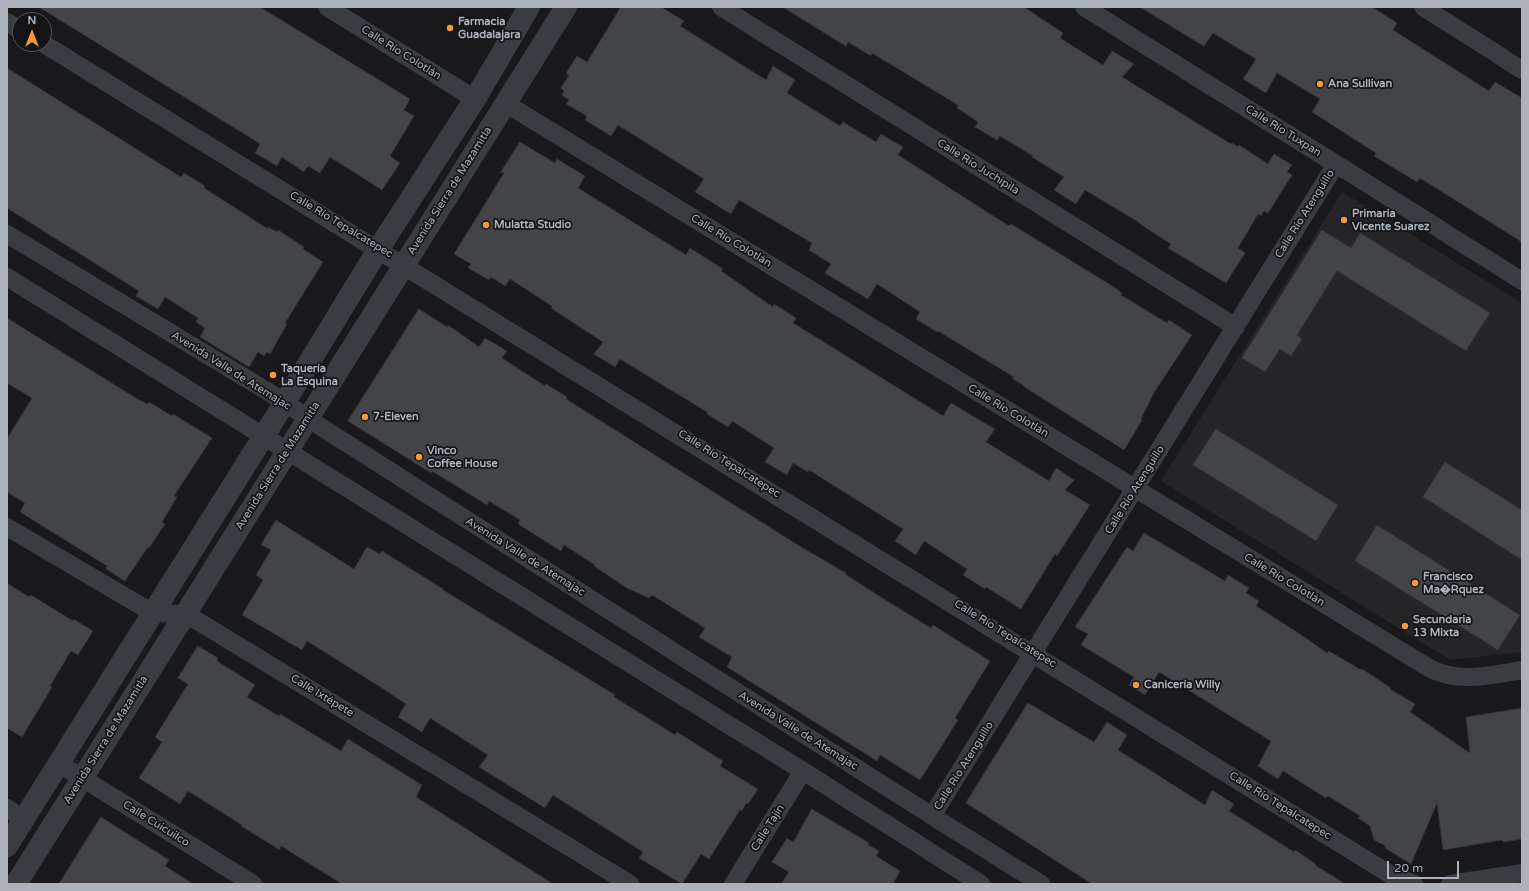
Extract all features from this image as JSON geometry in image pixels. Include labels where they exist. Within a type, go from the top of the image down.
[{"type":"street","name":"Calle Río Colotlán","points":[[327,7],[475,99]]},
{"type":"street","points":[[7,846],[15,814],[58,763],[285,402],[379,248],[475,99],[530,7]]},
{"type":"street","name":"Avenida Sierra de Mazamitla","points":[[16,884],[566,7]]},
{"type":"street","name":"Calle Río Juchipila","points":[[721,7],[1236,327]]},
{"type":"street","name":"Calle Río Tuxpan","points":[[1084,7],[1522,281]]},
{"type":"street","points":[[1423,7],[1522,70]]},
{"type":"street","name":"Calle Río Tepalcatepec","points":[[52,49],[379,248],[1035,652],[1391,875],[1414,884]]},
{"type":"street","name":"Calle Río Colotlán","points":[[505,103],[1440,674],[1466,678],[1522,670]]},
{"type":"street","name":"Calle Río Atenguillo","points":[[932,816],[1336,164]]},
{"type":"street","name":"Avenida Valle de Atemajac","points":[[7,234],[285,402],[307,418],[1041,884]]},
{"type":"street","points":[[7,277],[803,771],[981,884]]},
{"type":"street","name":"Calle Ixtépete","points":[[7,527],[152,613],[186,614],[630,884]]},
{"type":"street","name":"Calle Cuicuilco","points":[[58,763],[253,884]]},
{"type":"street","name":"Calle Tajín","points":[[733,884],[803,771]]},
{"type":"street","points":[[1450,884],[1522,873]]},
{"type":"shaded area","points":[[1342,192],[1522,303],[1522,652],[1450,660],[1161,481]]},
{"type":"building","points":[[39,7],[260,7],[410,99],[404,110],[414,116],[390,156],[400,163],[382,190],[330,157],[320,173],[308,166],[304,172],[282,157],[277,166],[255,153],[260,144],[52,15],[52,12],[47,12]]},
{"type":"building","points":[[621,7],[661,7],[684,21],[680,26],[766,80],[773,66],[795,80],[787,93],[840,126],[843,122],[876,142],[881,134],[903,147],[898,155],[1009,226],[1011,224],[1114,287],[1122,293],[1121,295],[1167,323],[1169,320],[1192,335],[1155,391],[1141,419],[1142,420],[1124,450],[1023,386],[1013,379],[1014,377],[916,319],[920,312],[877,284],[868,299],[825,273],[831,264],[809,250],[812,243],[739,200],[731,214],[695,192],[704,179],[618,125],[611,136],[585,120],[587,116],[566,104],[569,100],[562,95],[564,91],[561,88],[569,75],[566,73],[577,56],[587,62]]},
{"type":"building","points":[[783,7],[1024,7],[1063,33],[1060,38],[1103,65],[1112,51],[1134,64],[1122,77],[1231,144],[1232,143],[1238,147],[1239,145],[1268,164],[1274,154],[1292,165],[1287,172],[1292,175],[1268,213],[1264,211],[1261,216],[1258,214],[1238,248],[1245,253],[1226,283],[1168,248],[1171,244],[1140,223],[1085,190],[1076,204],[1054,190],[1064,177],[1000,136],[997,140],[975,127],[978,122],[957,108],[958,105],[872,53],[871,56],[848,42],[846,46]]},
{"type":"building","points":[[1140,7],[1372,7],[1397,23],[1393,30],[1489,91],[1495,82],[1522,98],[1522,242],[1420,178],[1417,182],[1374,156],[1376,153],[1312,112],[1320,99],[1277,73],[1266,93],[1243,79],[1256,59],[1213,33],[1204,46]]},
{"type":"building","points":[[7,68],[181,177],[184,173],[205,186],[204,188],[268,229],[268,227],[277,232],[278,230],[304,247],[303,249],[323,262],[285,323],[287,324],[270,354],[267,352],[264,356],[258,352],[249,367],[200,337],[205,328],[196,322],[198,318],[165,297],[158,309],[136,296],[139,291],[7,208]]},
{"type":"building","points":[[520,142],[555,163],[557,159],[585,176],[578,188],[686,255],[690,248],[723,269],[721,271],[773,307],[774,304],[796,318],[793,323],[943,416],[951,403],[995,429],[986,442],[1049,481],[1056,468],[1074,480],[1065,490],[1090,505],[1057,556],[1055,554],[1021,609],[986,587],[985,589],[963,575],[967,569],[924,541],[916,555],[895,541],[903,529],[809,470],[808,472],[793,463],[787,475],[765,462],[774,448],[732,421],[728,427],[707,414],[707,412],[620,359],[615,367],[594,354],[603,342],[551,308],[552,306],[510,279],[505,286],[491,277],[489,280],[468,268],[471,264],[454,254],[504,173],[501,172]]},
{"type":"building","points":[[1322,230],[1351,248],[1360,233],[1490,313],[1466,351],[1337,271],[1297,335],[1302,339],[1291,356],[1280,349],[1265,372],[1242,358]]},
{"type":"building","points":[[419,309],[447,327],[448,325],[479,347],[485,338],[507,351],[502,358],[545,386],[546,384],[567,397],[566,399],[801,547],[846,573],[845,574],[887,601],[931,628],[933,625],[990,661],[955,718],[958,720],[920,780],[880,755],[877,761],[727,667],[732,657],[699,637],[705,628],[652,595],[649,598],[627,588],[564,545],[561,551],[518,524],[520,520],[489,501],[487,505],[432,471],[431,473],[348,421]]},
{"type":"building","points":[[7,318],[139,400],[148,404],[149,402],[172,416],[173,414],[212,438],[174,496],[177,497],[162,522],[165,524],[125,581],[106,569],[107,566],[20,512],[25,503],[7,492],[7,439],[32,398],[7,383]]},
{"type":"building","points":[[1216,429],[1338,505],[1316,541],[1193,465]]},
{"type":"building","points":[[1445,462],[1522,510],[1522,560],[1423,497]]},
{"type":"building","points":[[276,520],[354,569],[367,547],[380,554],[382,551],[615,695],[614,697],[675,735],[677,732],[723,761],[720,766],[758,789],[748,804],[746,803],[742,811],[740,810],[709,859],[701,854],[682,884],[639,858],[643,852],[553,795],[545,808],[479,767],[488,755],[430,718],[422,732],[398,717],[406,704],[382,688],[307,641],[302,650],[242,615],[263,580],[256,575],[271,550],[261,545]]},
{"type":"building","points":[[1377,525],[1520,615],[1498,650],[1355,561]]},
{"type":"building","points":[[1144,533],[1225,581],[1228,575],[1249,588],[1246,593],[1259,601],[1256,606],[1327,653],[1329,651],[1361,670],[1362,669],[1391,688],[1390,689],[1415,704],[1410,712],[1470,753],[1466,717],[1522,708],[1522,839],[1503,842],[1502,840],[1443,850],[1437,803],[1411,864],[1385,848],[1386,846],[1374,840],[1370,826],[1358,818],[1360,816],[1328,796],[1326,798],[1283,771],[1278,779],[1258,766],[1271,741],[1159,672],[1145,695],[1129,685],[1134,677],[1081,645],[1088,634],[1075,627],[1127,547],[1133,551]]},
{"type":"building","points":[[7,583],[29,597],[31,595],[73,621],[73,619],[93,631],[78,655],[71,651],[50,686],[52,687],[22,737],[7,728]]},
{"type":"building","points":[[198,646],[218,658],[217,661],[255,685],[247,697],[279,716],[280,714],[341,751],[348,739],[422,785],[416,797],[553,884],[342,884],[281,846],[280,850],[188,791],[180,804],[139,778],[162,742],[155,737],[188,684],[178,678]]},
{"type":"building","points":[[1028,703],[1094,742],[1107,722],[1127,735],[1118,750],[1205,805],[1212,790],[1234,804],[1229,811],[1294,852],[1295,850],[1345,884],[1092,884],[966,803]]},
{"type":"building","points":[[812,809],[869,843],[868,845],[879,851],[876,856],[900,871],[893,884],[781,884],[789,872],[772,862],[787,838],[793,842]]},
{"type":"building","points":[[101,817],[169,860],[165,866],[193,884],[59,884]]},
{"type":"place","name":"Farmacia Guadalajara","points":[[450,28]]},
{"type":"place","name":"Ana Sullivan","points":[[1320,84]]},
{"type":"place","name":"Primaria Vicente Suarez","points":[[1344,220]]},
{"type":"place","name":"Mulatta Studio","points":[[486,225]]},
{"type":"place","name":"Taquería La Esquina","points":[[273,375]]},
{"type":"place","name":"7-Eleven","points":[[365,417]]},
{"type":"place","name":"Vinco Coffee House","points":[[419,457]]},
{"type":"place","name":"Francisco Ma�Rquez","points":[[1415,583]]},
{"type":"place","name":"Secundaria 13 Mixta","points":[[1405,626]]},
{"type":"place","name":"Canicería Willy","points":[[1136,685]]}]
